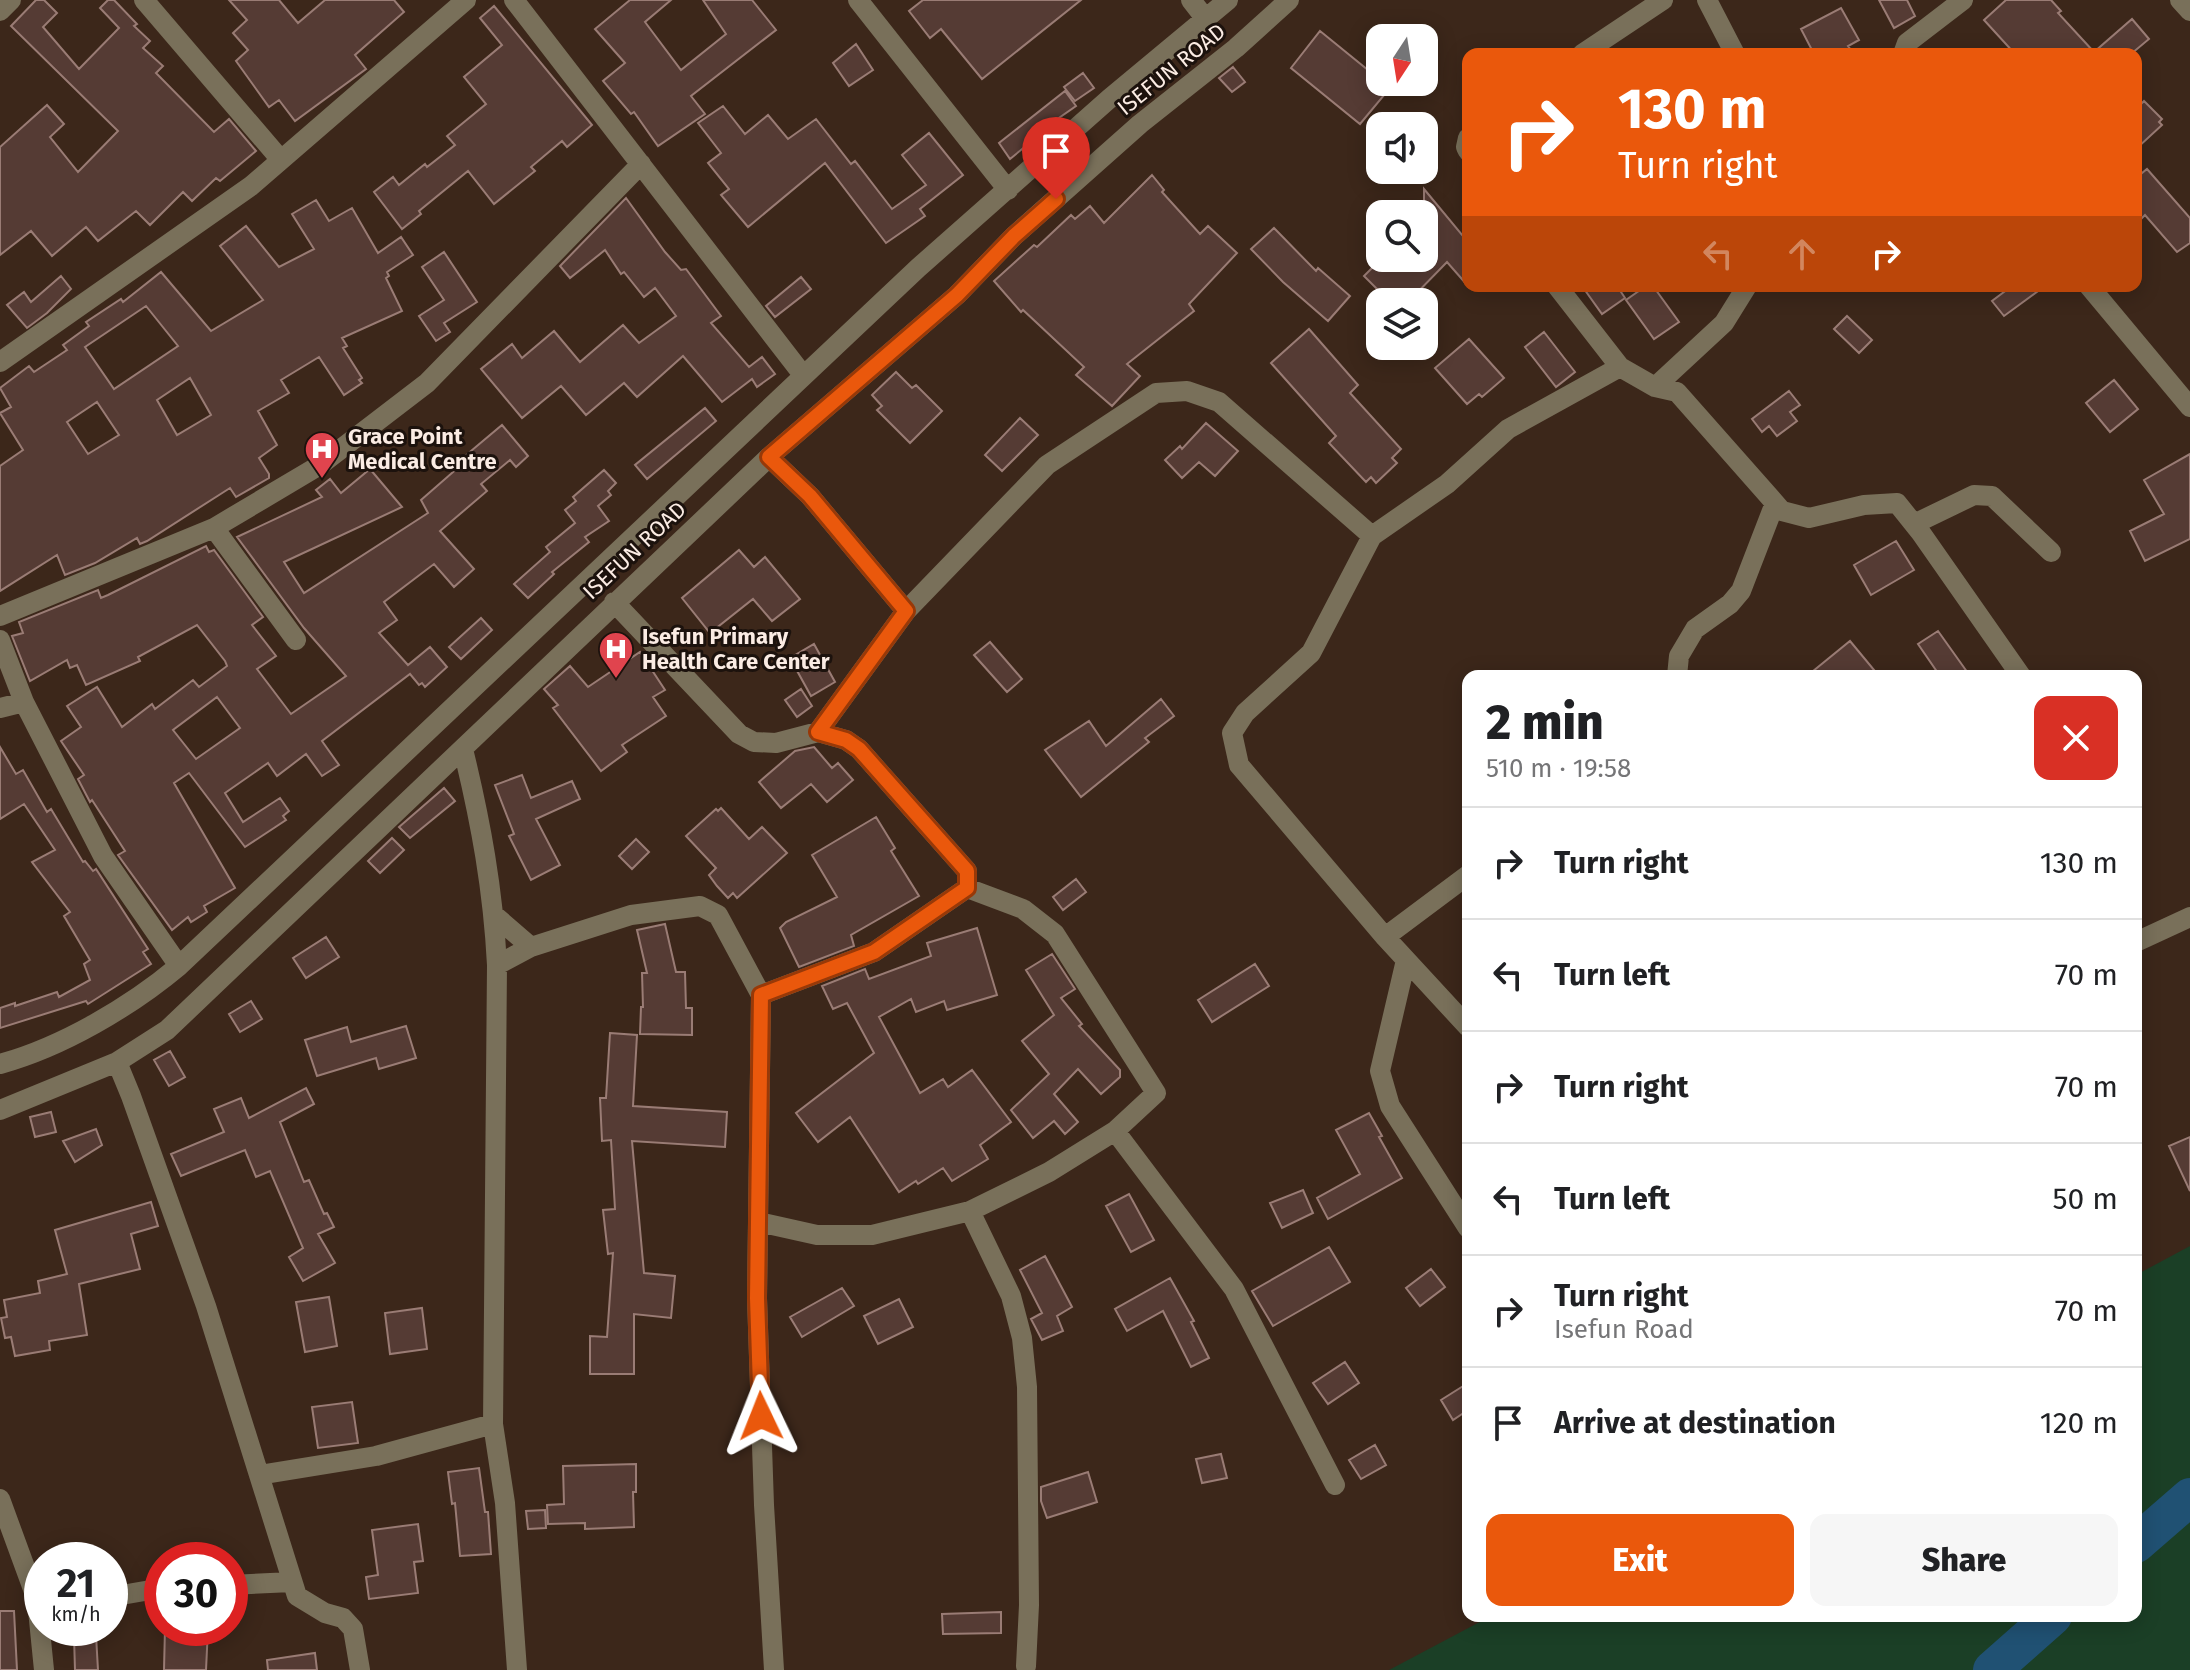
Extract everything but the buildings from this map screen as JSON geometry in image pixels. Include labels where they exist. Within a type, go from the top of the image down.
[{"type":"street","points":[[0,11],[11,0]]},
{"type":"street","points":[[144,0],[281,160]]},
{"type":"street","points":[[0,362],[251,186],[466,0]]},
{"type":"street","points":[[514,0],[803,375]]},
{"type":"street","points":[[858,0],[1008,190]]},
{"type":"street","points":[[1191,0],[1205,18]]},
{"type":"street","name":"ISEFUN ROAD","points":[[0,1064],[22,1058],[97,1021],[150,990],[179,966],[918,268],[1228,0]]},
{"type":"street","name":"ISEFUN ROAD","points":[[0,1110],[117,1062],[167,1030],[769,457],[957,295],[1014,236],[1140,124],[1236,48],[1289,0]]},
{"type":"street","points":[[1591,48],[1663,0]]},
{"type":"street","points":[[1707,0],[1732,48]]},
{"type":"street","points":[[1905,48],[1907,43],[1963,0]]},
{"type":"street","points":[[2180,0],[2190,11]]},
{"type":"street","points":[[0,616],[214,528],[320,465],[427,383],[641,164]]},
{"type":"street","points":[[1562,292],[1620,367],[1655,387],[1677,392],[1782,511],[1809,518],[1864,505],[1897,503],[2017,670]]},
{"type":"street","points":[[1655,387],[1724,323],[1743,292]]},
{"type":"street","points":[[2094,292],[2190,407]]},
{"type":"street","points":[[1462,1021],[1385,937],[1239,765],[1232,733],[1245,713],[1311,653],[1372,536],[1447,484],[1508,429],[1620,367]]},
{"type":"street","points":[[818,732],[906,611],[1047,465],[1156,393],[1187,391],[1219,402],[1372,536]]},
{"type":"street","points":[[769,457],[810,496],[906,611]]},
{"type":"street","points":[[1914,524],[1962,499],[1974,495],[1992,496],[2051,552]]},
{"type":"street","points":[[1678,670],[1679,656],[1695,629],[1730,604],[1741,591],[1775,503]]},
{"type":"street","points":[[214,528],[296,640]]},
{"type":"street","points":[[614,602],[739,734],[754,742],[776,743],[818,732],[846,740],[859,749],[967,871],[967,888]]},
{"type":"street","points":[[0,640],[24,702],[103,856],[179,966]]},
{"type":"street","points":[[0,708],[24,702]]},
{"type":"street","points":[[463,749],[483,833],[497,965],[493,1424],[505,1503],[517,1670]]},
{"type":"street","points":[[1385,937],[1462,879]]},
{"type":"street","points":[[761,995],[874,952],[967,888]]},
{"type":"street","points":[[759,1222],[817,1235],[872,1235],[970,1211],[1049,1172],[1115,1131],[1156,1093],[1055,934],[1023,909],[967,888]]},
{"type":"street","points":[[497,965],[531,947],[631,915],[700,906],[718,915],[761,995],[757,1298],[774,1670]]},
{"type":"street","points":[[494,915],[531,947]]},
{"type":"street","points":[[2142,939],[2190,917]]},
{"type":"street","points":[[1406,960],[1380,1071],[1390,1106],[1462,1219]]},
{"type":"street","points":[[117,1062],[206,1306],[297,1596],[325,1613],[343,1618],[353,1629],[360,1670]]},
{"type":"street","points":[[1115,1131],[1234,1289],[1335,1485]]},
{"type":"street","points":[[970,1211],[1011,1296],[1022,1338],[1027,1418],[1029,1605],[1026,1666]]},
{"type":"street","points":[[259,1475],[376,1456],[493,1424]]},
{"type":"street","points":[[0,1499],[24,1560]]},
{"type":"street","points":[[248,1584],[292,1582]]},
{"type":"street","points":[[43,1646],[44,1670]]},
{"type":"green space","points":[[2190,1246],[2190,1670],[1389,1670],[1480,1622],[2142,1622],[2142,1272]]},
{"type":"waterway","points":[[2142,1539],[2190,1497]]},
{"type":"waterway","points":[[1992,1670],[2046,1622]]},
{"type":"place","name":"Grace Point Medical Centre","points":[[322,480]]},
{"type":"place","name":"Isefun Primary Health Care Center","points":[[616,680]]},
{"type":"route","points":[[761,1416],[757,1298],[761,995],[874,952],[967,888],[967,871],[859,749],[846,740],[818,732],[906,611],[810,496],[769,457],[957,295],[1014,236],[1056,199]]}]
